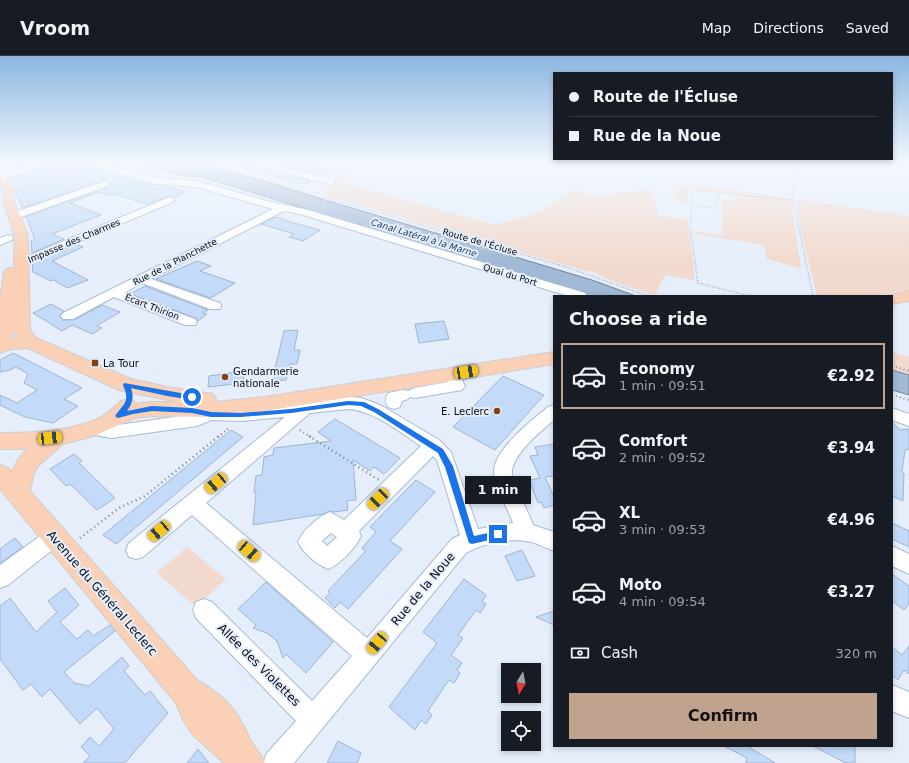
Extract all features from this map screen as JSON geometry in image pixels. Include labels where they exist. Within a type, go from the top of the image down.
[{"type":"main road","points":[[6,196],[20,232],[22,262],[22,332],[30,342],[126,385],[167,394],[204,399],[303,404]]},
{"type":"main road","points":[[0,208],[4,240],[12,259],[4,338],[0,345]]},
{"type":"main road","points":[[893,299],[909,296]]},
{"type":"main road","points":[[0,345],[30,342]]},
{"type":"main road","points":[[0,441],[58,437],[92,429],[118,416],[133,411],[152,409],[208,412],[303,404],[447,381],[549,360]]},
{"type":"main road","points":[[118,416],[127,407],[130,400],[126,385]]},
{"type":"main road","points":[[152,409],[167,394]]},
{"type":"main road","points":[[18,493],[23,468],[31,458],[58,437]]},
{"type":"main road","name":"Avenue du Général Leclerc","points":[[0,474],[18,493],[187,692],[193,707],[212,732],[244,758]]},
{"type":"street","points":[[14,216],[71,196]]},
{"type":"street","name":"Quai du Port","points":[[239,196],[282,208],[305,212],[578,295]]},
{"type":"street","name":"Impasse des Charmes","points":[[22,262],[170,200]]},
{"type":"street","name":"Rue de la Planchette","points":[[68,316],[282,208]]},
{"type":"street","points":[[141,279],[215,306]]},
{"type":"street","name":"Écart Thirion","points":[[114,293],[190,322]]},
{"type":"street","points":[[409,396],[436,397],[447,381]]},
{"type":"street","points":[[136,550],[289,422],[303,404]]},
{"type":"street","points":[[92,429],[111,432],[197,420],[208,412],[241,415],[303,404],[362,404],[376,410],[441,451],[447,462],[472,540]]},
{"type":"street","points":[[893,414],[909,420]]},
{"type":"street","points":[[526,532],[503,471],[506,462],[521,441],[550,420]]},
{"type":"street","points":[[345,532],[433,445]]},
{"type":"street","points":[[192,503],[338,627],[368,655]]},
{"type":"street","name":"Rue de la Noue","points":[[278,763],[455,550],[465,542],[472,540],[489,536],[526,532],[541,535],[553,541]]},
{"type":"street","points":[[0,578],[59,543]]},
{"type":"street","points":[[893,556],[909,564]]},
{"type":"street","name":"Allée des Violettes","points":[[204,610],[313,720]]},
{"type":"street","points":[[893,698],[909,705]]},
{"type":"path","name":"Route de l'Écluse","points":[[323,196],[566,267],[645,295]]},
{"type":"path","points":[[691,196],[691,233],[698,283],[746,295]]},
{"type":"path","points":[[692,205],[714,208],[716,207],[718,196]]},
{"type":"path","points":[[752,196],[793,200]]},
{"type":"path","points":[[793,196],[813,295]]},
{"type":"path","points":[[893,366],[909,371]]},
{"type":"path","points":[[893,395],[909,400]]},
{"type":"path","points":[[59,543],[119,508],[145,496],[227,429],[241,415]]},
{"type":"path","points":[[289,422],[390,488]]},
{"type":"shaded area","points":[[329,196],[391,196],[494,225],[531,215],[547,208],[564,196],[654,196],[658,216],[688,219],[695,280],[665,275],[655,295],[610,280],[593,272]]},
{"type":"shaded area","points":[[675,196],[688,196],[689,203],[676,202]]},
{"type":"shaded area","points":[[734,196],[772,196],[786,198],[791,201],[801,268],[767,259],[764,245],[695,234],[695,231],[722,235],[722,200],[736,199]]},
{"type":"shaded area","points":[[797,199],[909,216],[909,290],[881,295],[817,295],[798,217]]},
{"type":"shaded area","points":[[893,352],[909,357],[909,375],[893,370]]},
{"type":"shaded area","points":[[187,547],[226,579],[196,607],[157,573]]},
{"type":"water","name":"Canal Latéral à la Marne","points":[[264,196],[312,196],[592,280],[633,295],[587,295]]},
{"type":"water","points":[[893,370],[909,375],[909,395],[893,390]]},
{"type":"building","points":[[17,196],[58,196],[22,208]]},
{"type":"building","points":[[83,196],[88,196],[70,203],[101,215],[52,234],[64,239],[32,253],[31,241],[35,239],[29,225],[29,221],[25,217]]},
{"type":"building","points":[[121,196],[176,196],[169,196],[147,204]]},
{"type":"building","points":[[276,217],[320,230],[303,241],[289,237],[294,234],[261,224]]},
{"type":"building","points":[[76,244],[83,247],[52,261],[88,280],[67,288],[54,280],[51,281],[33,272],[32,263]]},
{"type":"building","points":[[197,261],[211,266],[200,271],[235,283],[211,298],[156,279]]},
{"type":"building","points":[[145,286],[208,310],[203,313],[207,314],[198,321],[196,318],[130,294]]},
{"type":"building","points":[[51,304],[64,311],[60,315],[63,320],[74,320],[102,305],[120,312],[98,325],[97,326],[102,328],[92,334],[72,325],[62,331],[33,313]]},
{"type":"building","points":[[444,321],[449,339],[419,343],[415,324]]},
{"type":"building","points":[[298,330],[294,350],[300,350],[297,364],[290,364],[286,380],[272,381],[284,331]]},
{"type":"building","points":[[13,353],[82,388],[64,399],[78,406],[53,423],[25,417],[0,405],[0,395],[17,403],[37,390],[24,383],[28,374],[16,367],[0,372],[0,360]]},
{"type":"building","name":"Gendarmerie nationale","points":[[244,371],[243,383],[208,387],[209,376]]},
{"type":"building","points":[[503,376],[544,395],[495,450],[453,427]]},
{"type":"building","points":[[335,419],[400,458],[384,474],[374,467],[370,471],[353,460],[356,500],[347,501],[348,510],[334,512],[329,511],[323,514],[253,525],[256,476],[262,475],[264,457],[273,455],[274,448],[331,441],[318,432]]},
{"type":"building","points":[[893,423],[900,430],[909,429],[909,449],[905,450],[902,472],[904,473],[903,501],[893,496]]},
{"type":"building","points":[[231,430],[243,437],[116,544],[103,535]]},
{"type":"building","points":[[553,444],[553,476],[545,477],[553,495],[553,505],[544,508],[541,502],[538,503],[529,480],[540,478],[530,456],[538,455],[535,447]]},
{"type":"building","points":[[74,454],[82,461],[79,463],[115,498],[97,510],[70,484],[66,486],[50,469]]},
{"type":"building","points":[[416,480],[435,492],[390,541],[402,549],[348,609],[340,602],[335,608],[325,598],[330,593],[328,591],[366,551],[362,548],[376,532],[370,527]]},
{"type":"building","points":[[893,523],[909,531],[909,547],[893,539]]},
{"type":"building","points":[[15,538],[23,547],[0,563],[0,549]]},
{"type":"building","points":[[522,550],[535,576],[517,581],[505,556]]},
{"type":"building","points":[[893,575],[909,586],[909,604],[904,610],[893,602]]},
{"type":"building","points":[[464,579],[486,595],[482,602],[486,604],[480,613],[476,610],[458,635],[463,638],[451,655],[462,663],[457,670],[460,673],[454,683],[449,680],[428,711],[432,715],[426,724],[421,720],[415,730],[389,707],[437,643],[423,632]]},
{"type":"building","points":[[266,582],[333,642],[306,673],[286,654],[283,658],[277,641],[267,633],[253,628],[256,625],[238,609]]},
{"type":"building","points":[[65,588],[79,605],[60,622],[77,639],[88,630],[93,636],[110,625],[115,631],[64,672],[74,683],[89,686],[122,657],[129,666],[124,671],[145,695],[150,691],[168,713],[125,763],[83,763],[90,756],[81,747],[90,737],[99,746],[114,729],[97,708],[80,724],[50,689],[42,697],[31,684],[23,690],[0,659],[0,606],[10,598],[36,632],[57,612],[48,601]]},
{"type":"building","points":[[553,611],[553,625],[536,617]]},
{"type":"building","points":[[909,646],[909,674],[904,670],[898,680],[893,676],[893,648],[902,655]]},
{"type":"building","points":[[338,741],[361,753],[357,763],[327,763]]},
{"type":"building","points":[[726,747],[749,747],[775,763],[746,763],[747,758]]},
{"type":"building","points":[[815,747],[855,747],[855,763],[846,763]]},
{"type":"building","points":[[198,749],[209,763],[187,763]]},
{"type":"place","name":"La Tour","points":[[95,363]]},
{"type":"place","name":"Gendarmerie nationale","points":[[225,377]]},
{"type":"place","name":"E. Leclerc","points":[[497,411]]},
{"type":"route","points":[[192,397],[167,394],[126,385],[130,400],[127,407],[118,416],[133,411],[152,409],[192,411],[211,415],[241,415],[291,411],[348,403],[362,404],[376,410],[441,451],[449,466],[472,540],[498,534]]}]
